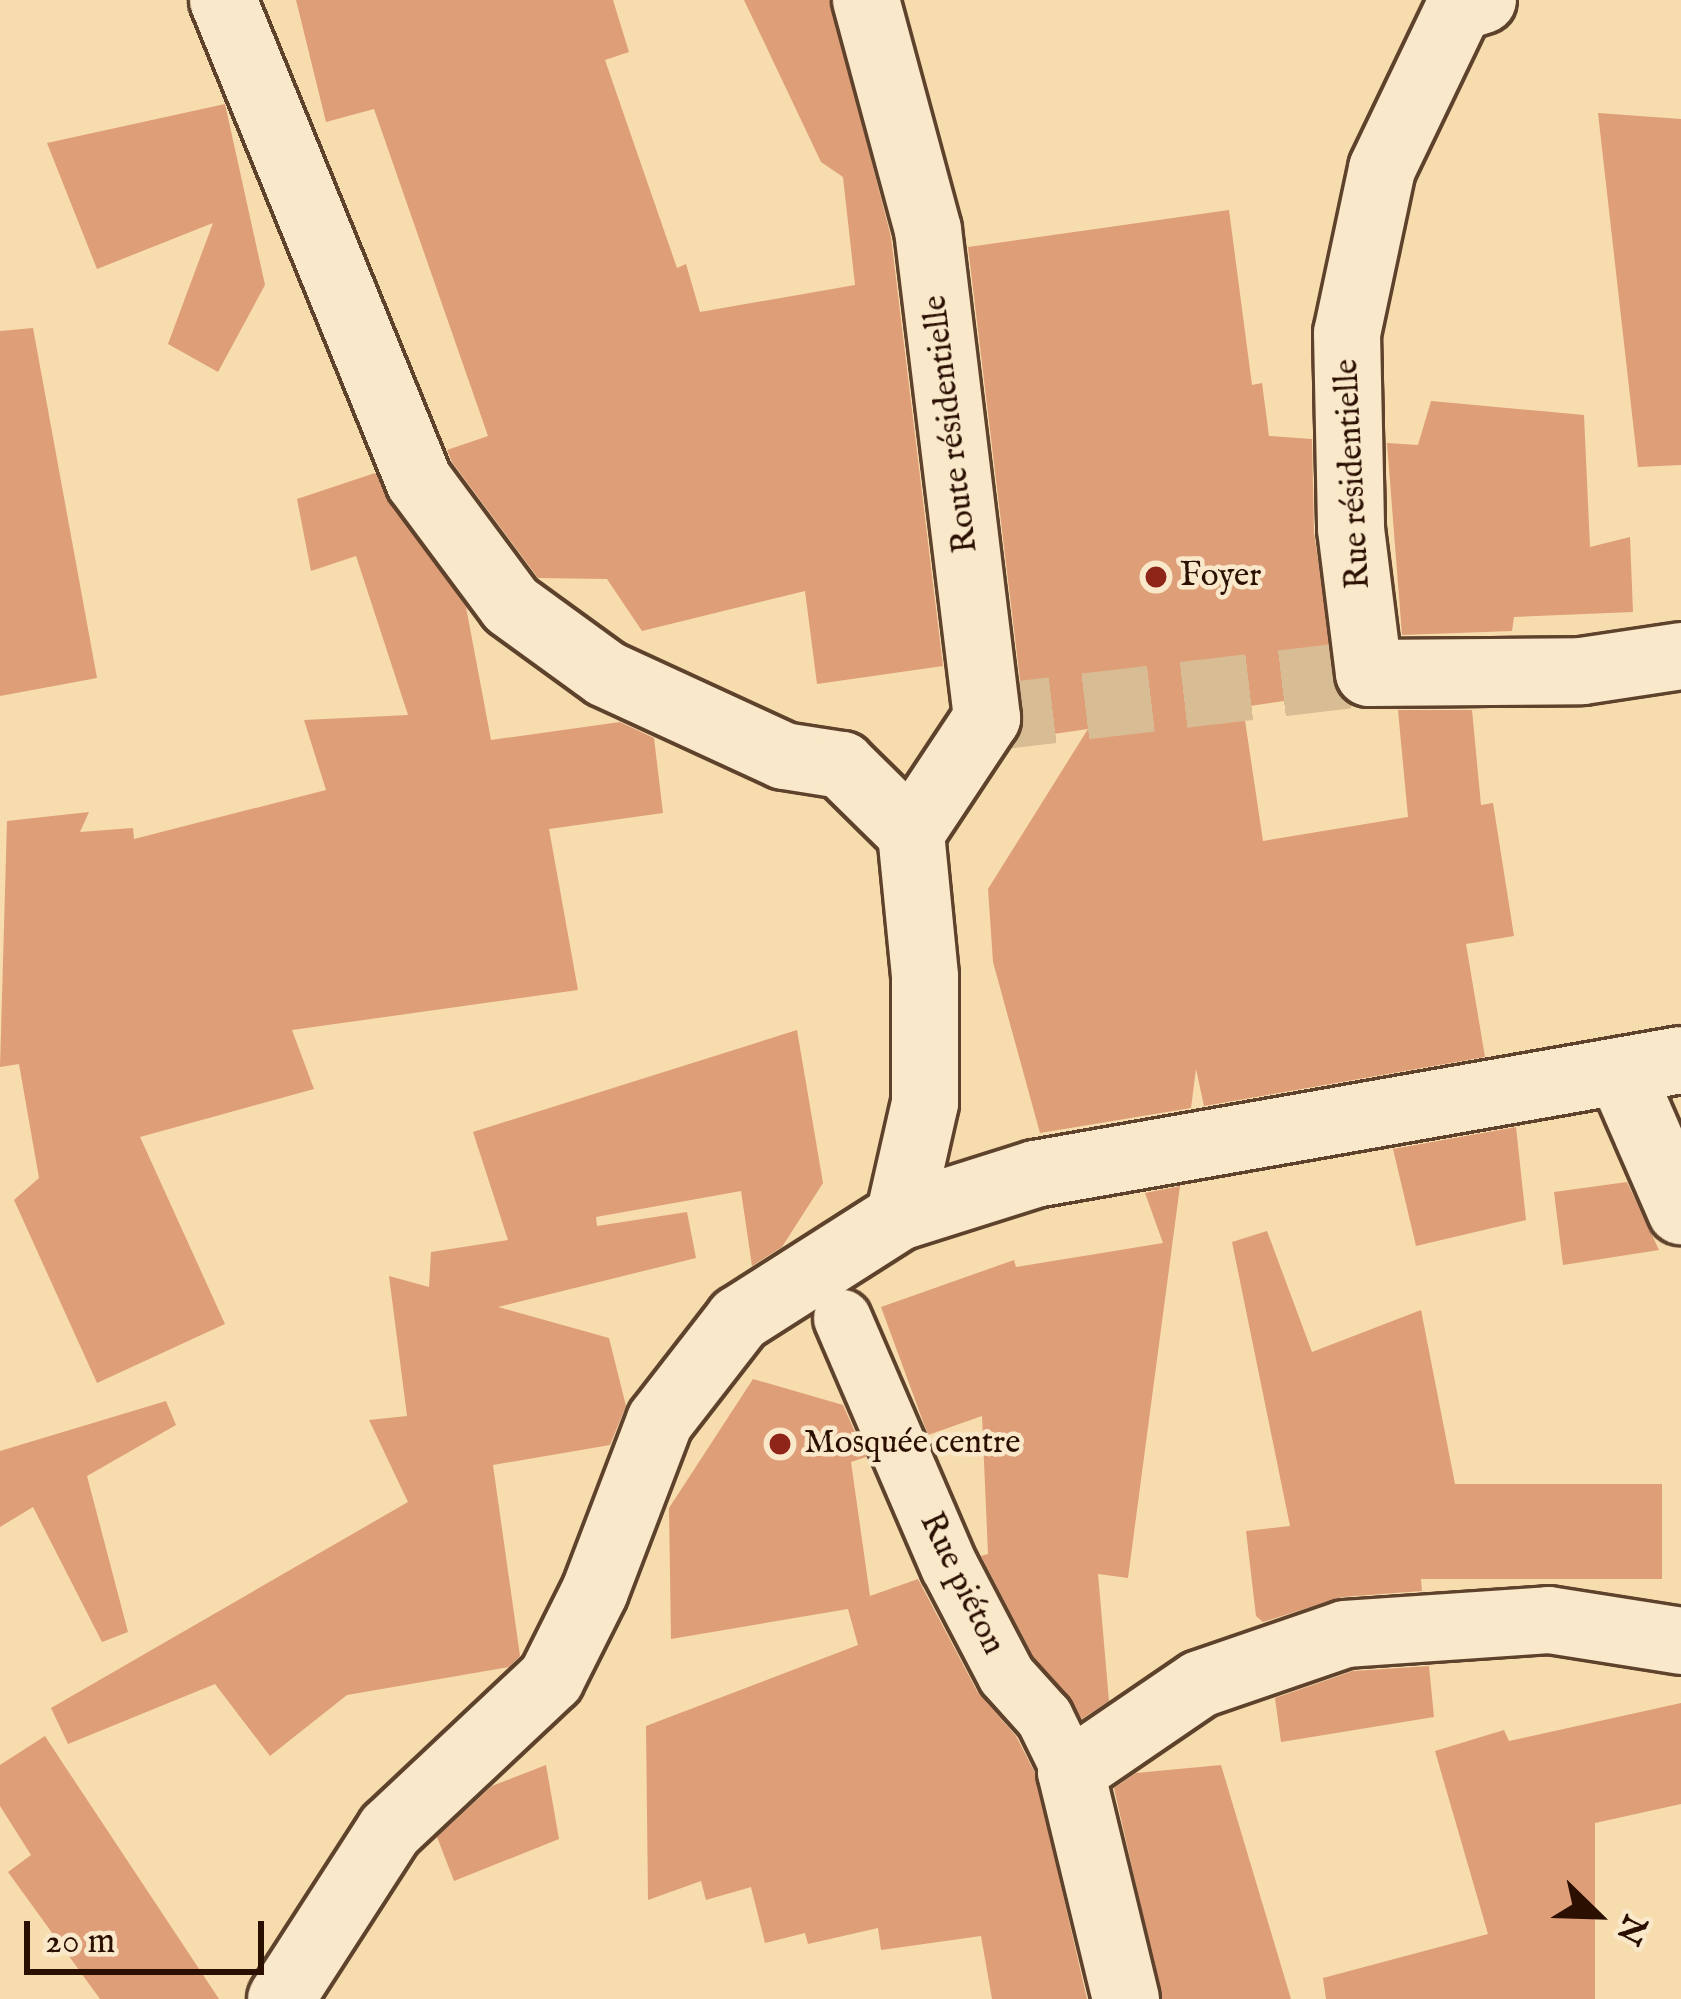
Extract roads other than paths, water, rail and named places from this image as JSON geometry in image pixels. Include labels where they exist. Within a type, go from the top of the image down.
[{"type":"street","points":[[223,0],[419,481],[511,605],[606,674],[784,756],[842,765],[911,833],[925,977],[925,1103],[899,1217]]},
{"type":"street","name":"Route résidentielle","points":[[866,0],[928,230],[987,718],[911,833]]},
{"type":"street","name":"Rue résidentielle","points":[[1483,0],[1459,8],[1382,169],[1347,333],[1351,529],[1370,673],[1582,671],[1681,656]]},
{"type":"street","points":[[281,1999],[390,1829],[550,1679],[595,1592],[660,1420],[739,1319],[899,1217],[1057,1169],[1650,1066],[1681,1211]]},
{"type":"street","name":"Rue piéton","points":[[842,1318],[949,1566],[1006,1675],[1044,1717],[1071,1772]]},
{"type":"street","points":[[1126,1999],[1071,1772],[1200,1684],[1345,1634],[1549,1621],[1681,1641]]},
{"type":"tunnel","points":[[987,718],[1369,673]]},
{"type":"place","name":"Foyer","points":[[1156,577]]},
{"type":"place","name":"Mosquée centre","points":[[780,1444]]}]
